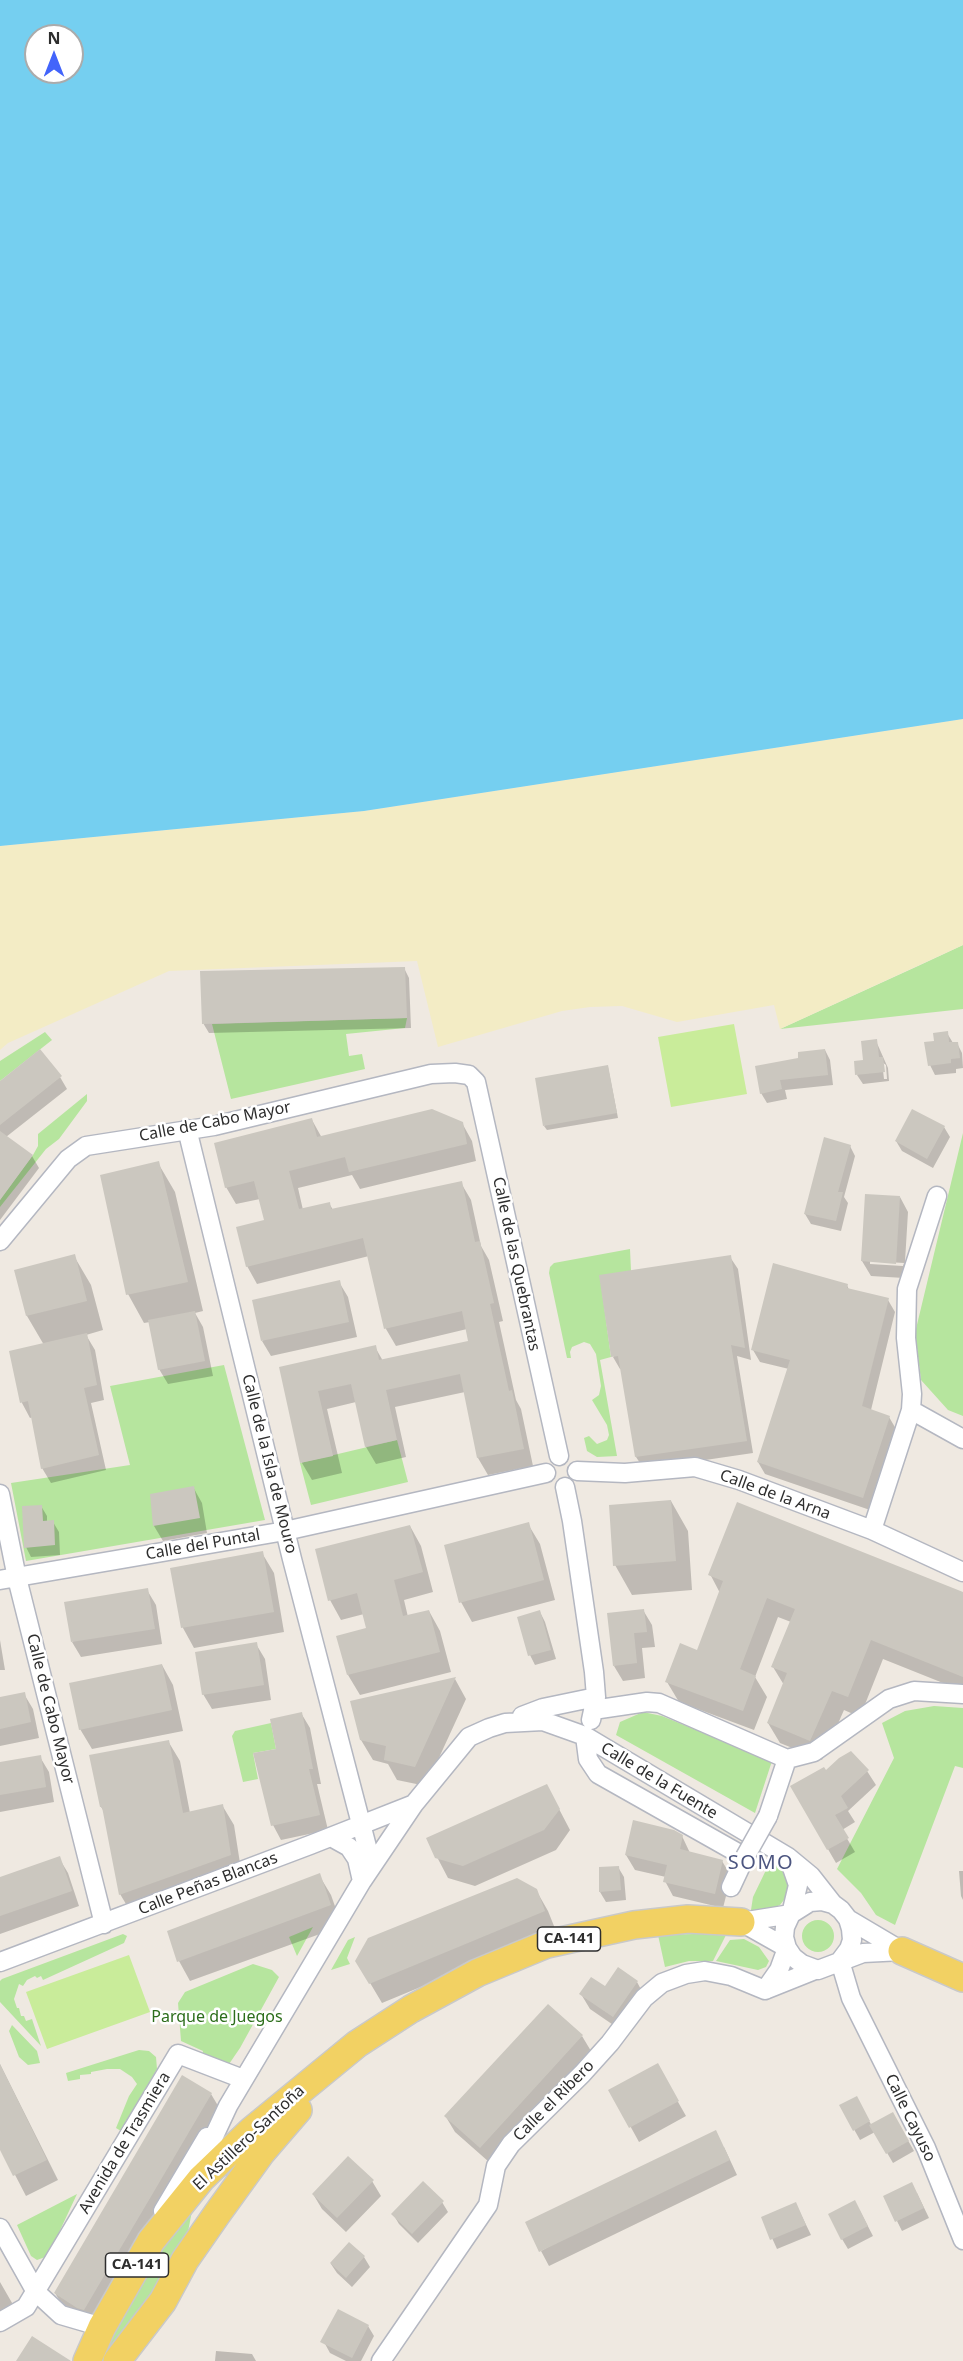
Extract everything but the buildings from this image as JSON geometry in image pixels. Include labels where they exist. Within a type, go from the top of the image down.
[{"type":"main road","name":"El Astillero-Santoña","points":[[87,2361],[102,2327],[151,2241],[201,2179],[251,2131],[357,2044],[411,2009],[477,1973],[547,1944],[634,1925],[688,1920],[741,1922]]},
{"type":"main road","points":[[902,1951],[963,1977]]},
{"type":"main road","name":"El Astillero-Santoña","points":[[117,2361],[162,2301],[185,2260],[223,2205],[288,2119],[359,2052],[411,2009]]},
{"type":"main road","name":"CA-141","points":[[185,2260],[200,2220],[201,2179]]},
{"type":"street","name":"Calle de Cabo Mayor","points":[[0,1241],[69,1159],[86,1146],[214,1126],[431,1074],[469,1075]]},
{"type":"street","name":"Calle de las Quebrantas","points":[[469,1075],[476,1082],[559,1456]]},
{"type":"street","name":"Calle de la Isla de Mouro","points":[[186,1130],[285,1531],[361,1825],[367,1873]]},
{"type":"street","points":[[872,1530],[911,1410],[912,1394],[906,1338],[908,1289],[938,1196]]},
{"type":"street","points":[[911,1410],[963,1439]]},
{"type":"street","points":[[559,1456],[574,1461],[577,1471],[573,1483],[565,1487],[550,1483],[546,1473],[548,1464],[559,1456]]},
{"type":"street","name":"Calle de la Arna","points":[[577,1471],[625,1473],[695,1467],[733,1478],[872,1530],[963,1572]]},
{"type":"street","name":"Calle del Puntal","points":[[8,1579],[285,1531],[546,1473]]},
{"type":"street","points":[[505,1723],[543,1721],[585,1736],[595,1704],[572,1521],[565,1487]]},
{"type":"street","name":"Calle de Cabo Mayor","points":[[0,1494],[8,1579],[104,1924]]},
{"type":"street","points":[[201,2179],[208,2149],[228,2106],[367,1873],[414,1804],[469,1737],[543,1708],[647,1702],[659,1703],[787,1759],[814,1752],[889,1699],[914,1691],[963,1694]]},
{"type":"street","name":"Calle de la Fuente","points":[[585,1736],[788,1857],[811,1876],[832,1904]]},
{"type":"street","name":"Calle de la Fuente","points":[[585,1736],[588,1759],[598,1774],[745,1857]]},
{"type":"street","points":[[731,1887],[768,1816],[787,1759]]},
{"type":"street","points":[[354,1799],[368,1808],[387,1814]]},
{"type":"street","name":"Calle Peñas Blancas","points":[[0,1962],[414,1804]]},
{"type":"street","points":[[331,1837],[349,1846],[367,1873]]},
{"type":"street","points":[[788,1857],[798,1885],[791,1914],[785,1927],[784,1937],[787,1948],[793,1957],[816,1970],[851,1998]]},
{"type":"street","points":[[741,1922],[791,1914],[810,1902],[822,1901],[832,1904],[848,1919],[902,1951]]},
{"type":"street","points":[[840,1961],[849,1949],[852,1940],[848,1919]]},
{"type":"street","points":[[741,1922],[787,1948]]},
{"type":"street","points":[[765,1990],[779,1970],[787,1948]]},
{"type":"street","points":[[765,1990],[863,1953],[902,1951]]},
{"type":"street","points":[[840,1961],[851,1998]]},
{"type":"street","name":"Calle el Ribero","points":[[381,2361],[488,2205],[496,2166],[511,2144],[582,2074],[610,2043],[644,1998],[662,1983],[686,1974],[705,1971],[730,1976],[765,1990]]},
{"type":"street","name":"Calle Cayuso","points":[[851,1998],[926,2148],[963,2240]]},
{"type":"street","name":"Avenida de Trasmiera","points":[[36,2292],[178,2054],[243,2079]]},
{"type":"street","points":[[151,2241],[164,2209],[194,2157],[228,2106]]},
{"type":"street","points":[[0,2228],[36,2292],[61,2315],[102,2327]]},
{"type":"street","points":[[0,2322],[26,2307],[36,2292]]},
{"type":"green space","points":[[963,945],[963,1009],[780,1029],[918,966]]},
{"type":"green space","points":[[407,1018],[405,1028],[346,1034],[349,1056],[362,1054],[365,1069],[231,1099],[212,1024]]},
{"type":"green space","points":[[734,1024],[747,1094],[671,1107],[658,1037]]},
{"type":"green space","points":[[45,1032],[52,1040],[0,1081],[0,1061]]},
{"type":"green space","points":[[87,1094],[87,1101],[59,1139],[46,1149],[0,1207],[0,1200],[38,1146],[38,1134]]},
{"type":"green space","points":[[963,1133],[963,1416],[948,1410],[921,1380],[915,1333]]},
{"type":"green space","points":[[630,1249],[631,1271],[600,1276],[611,1357],[600,1360],[617,1456],[597,1457],[587,1451],[584,1438],[589,1436],[597,1444],[607,1440],[609,1435],[607,1425],[592,1400],[599,1395],[601,1386],[596,1354],[590,1344],[584,1342],[572,1347],[571,1358],[567,1358],[549,1273],[554,1263]]},
{"type":"green space","points":[[224,1365],[265,1520],[26,1561],[11,1483],[130,1465],[110,1386]]},
{"type":"green space","points":[[397,1440],[408,1482],[311,1505],[300,1463]]},
{"type":"green space","points":[[934,1706],[963,1708],[963,1768],[955,1766],[895,1925],[876,1915],[861,1893],[837,1869],[894,1758],[882,1723],[905,1711]]},
{"type":"green space","points":[[643,1712],[662,1716],[772,1761],[755,1813],[616,1735],[620,1722]]},
{"type":"green space","points":[[271,1723],[276,1749],[253,1753],[258,1779],[243,1782],[232,1736],[235,1731]]},
{"type":"green space","points":[[775,1862],[784,1870],[790,1882],[787,1896],[780,1905],[766,1911],[751,1910],[753,1897],[766,1870]]},
{"type":"green space","points":[[818,1920],[829,1925],[834,1936],[829,1947],[818,1952],[807,1947],[802,1936],[807,1925]]},
{"type":"green space","points":[[313,1927],[297,1956],[289,1937]]},
{"type":"green space","points":[[727,1933],[713,1961],[689,1961],[665,1967],[658,1935]]},
{"type":"green space","points":[[123,1934],[127,1936],[124,1943],[43,1980],[41,1976],[37,1978],[35,1976],[27,1980],[23,1986],[19,1984],[14,1999],[17,2008],[26,2021],[32,2019],[41,2046],[0,2002],[0,1981],[2,1979]]},
{"type":"green space","points":[[355,1937],[347,1958],[350,1964],[331,1970],[348,1940]]},
{"type":"green space","points":[[744,1939],[759,1947],[769,1961],[766,1967],[758,1970],[716,1961],[730,1940]]},
{"type":"green space","points":[[129,1955],[150,2012],[47,2049],[26,1992]]},
{"type":"green space","name":"Parque de Juegos","points":[[253,1964],[272,1970],[279,1977],[227,2067],[202,2056],[203,2051],[181,2041],[178,2003],[185,1992]]},
{"type":"green space","points":[[12,2025],[37,2051],[40,2063],[28,2065],[19,2057],[9,2031]]},
{"type":"green space","points":[[139,2050],[149,2051],[156,2057],[157,2069],[121,2131],[116,2128],[129,2096],[137,2084],[132,2077],[120,2069],[107,2069],[80,2075],[80,2079],[68,2081],[66,2073]]},
{"type":"green space","points":[[77,2194],[48,2256],[37,2260],[31,2256],[17,2225]]},
{"type":"green space","points":[[192,2211],[186,2242],[108,2361],[99,2361],[137,2280]]},
{"type":"sand","points":[[963,719],[963,945],[780,1029],[774,1005],[677,1022],[622,1006],[590,1007],[562,1011],[438,1047],[417,961],[169,971],[8,1043],[0,1050],[0,846],[364,811]]},
{"type":"water","points":[[0,0],[963,0],[963,719],[364,811],[0,846]]},
{"type":"district","name":"SOMO","points":[[761,1863]]}]
